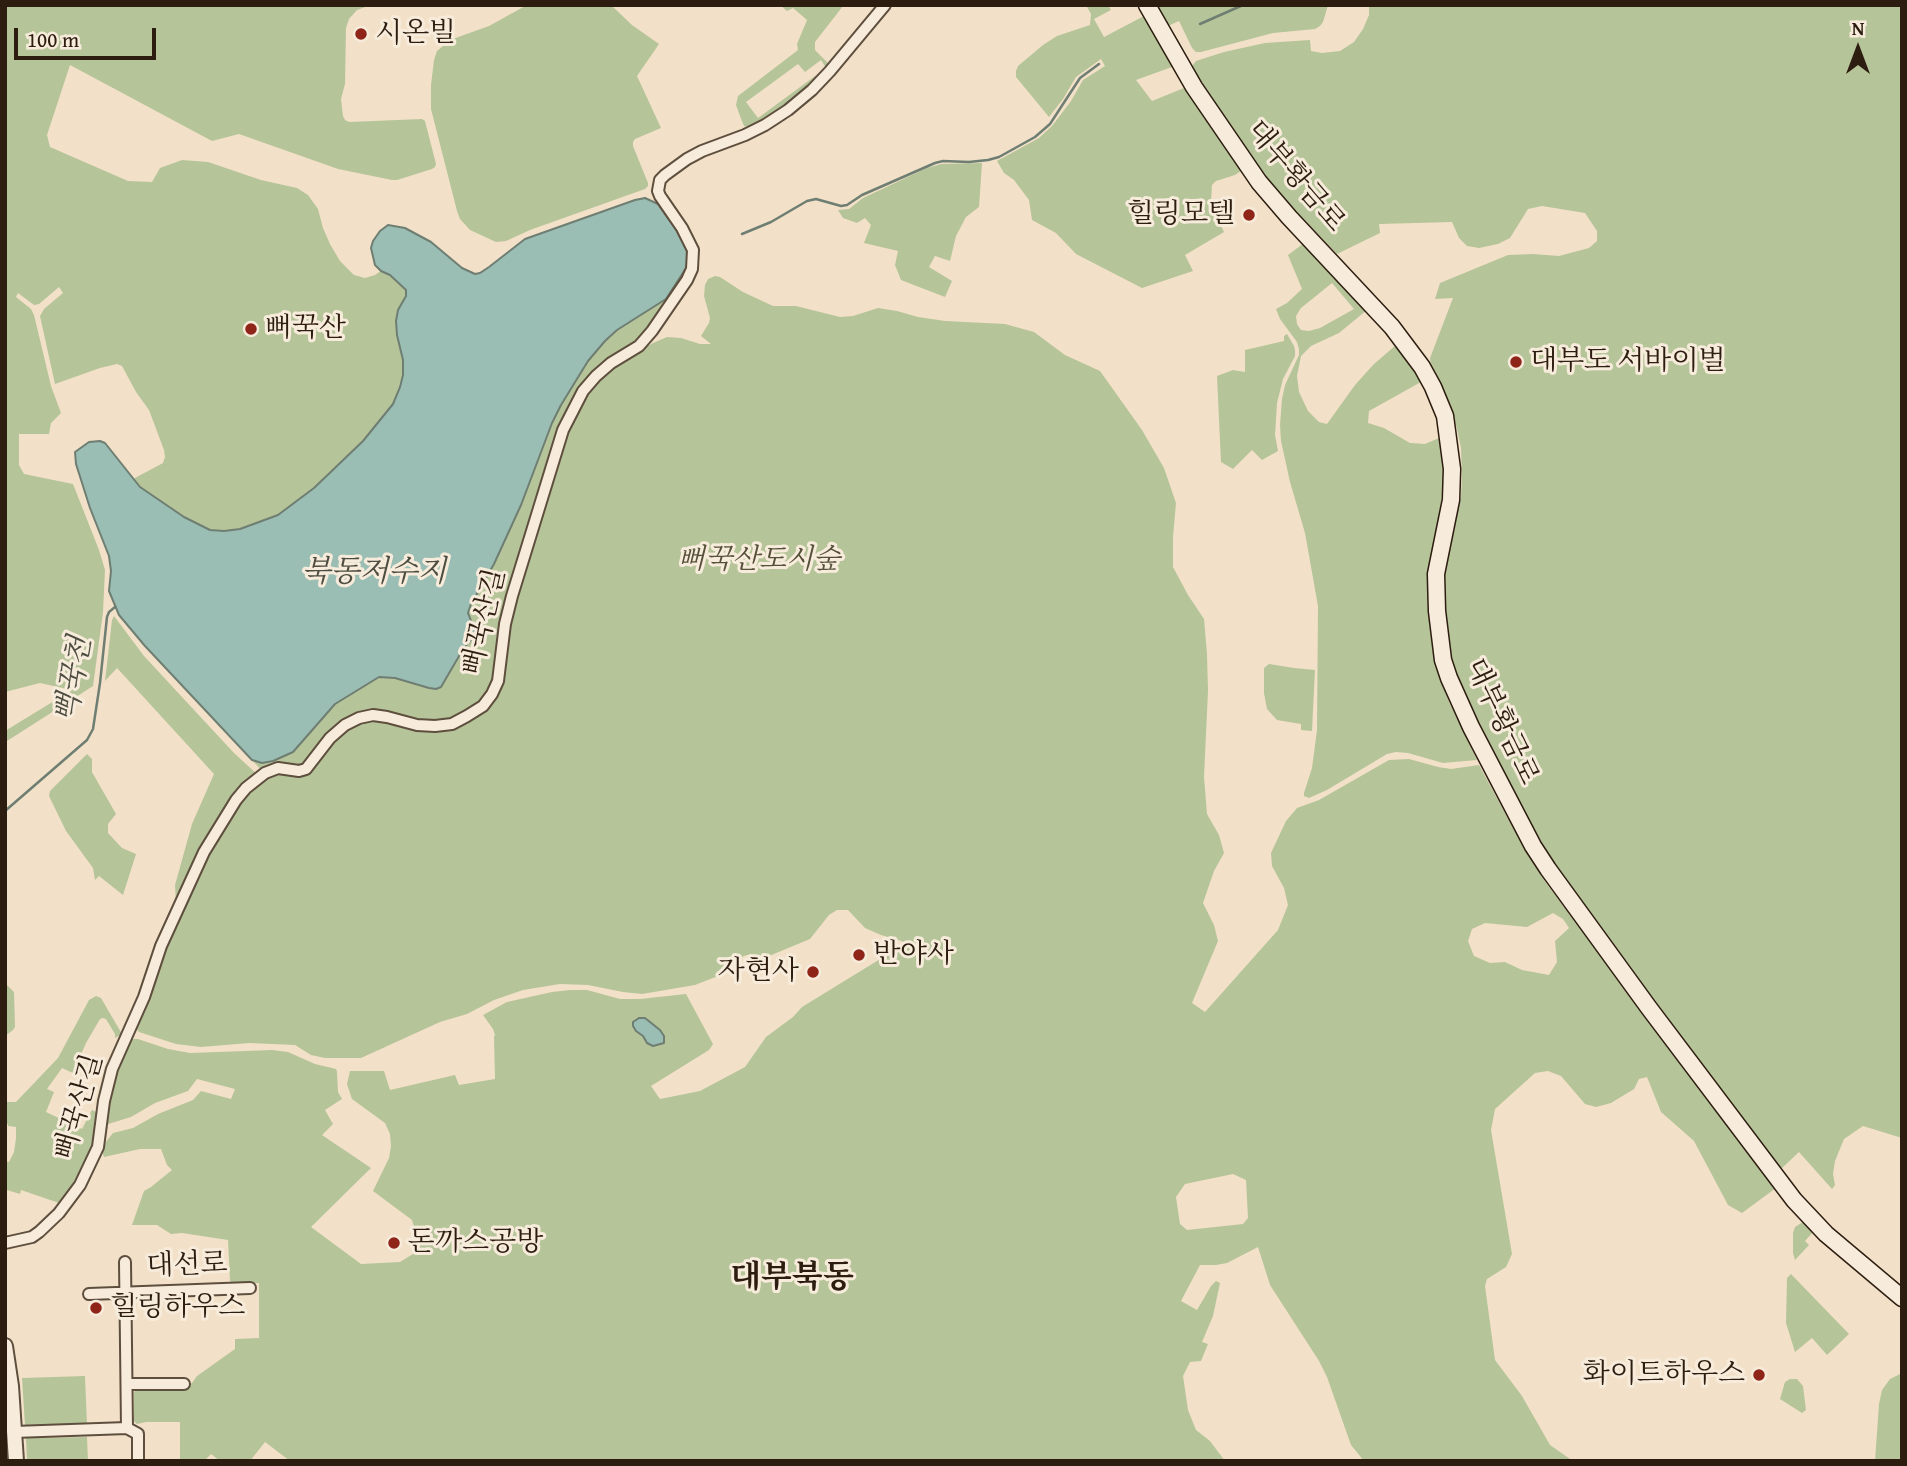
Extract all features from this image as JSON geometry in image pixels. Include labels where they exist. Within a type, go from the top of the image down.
[{"type":"main road","name":"대부황금로","points":[[1147,5],[1194,87],[1248,168],[1289,217],[1392,327],[1416,357],[1433,387],[1445,416],[1452,469],[1451,500],[1436,574],[1443,660],[1467,718],[1533,845],[1641,997],[1794,1200],[1826,1234],[1902,1298]]},
{"type":"street","name":"뻐꾹산길","points":[[5,1243],[22,1241],[39,1232],[59,1213],[80,1185],[98,1147],[104,1101],[112,1069],[144,998],[161,946],[204,852],[246,788],[265,773],[278,768],[299,771],[306,769],[330,738],[359,718],[373,715],[417,725],[452,724],[483,706],[492,694],[498,681],[505,624],[512,596],[563,430],[583,391],[611,363],[639,346],[686,282],[692,269],[693,250],[660,196],[660,180],[702,150],[745,135],[788,110],[830,71],[885,5]]},
{"type":"street","name":"대선로","points":[[125,1262],[127,1427],[138,1434],[138,1461]]},
{"type":"street","name":"대선로","points":[[89,1294],[250,1288]]},
{"type":"street","points":[[5,1346],[16,1461]]},
{"type":"street","points":[[127,1384],[184,1384]]},
{"type":"street","points":[[14,1432],[127,1427]]},
{"type":"green space","points":[[5,5],[371,5],[357,10],[349,19],[346,28],[345,84],[341,99],[343,116],[349,122],[422,119],[425,121],[436,164],[432,169],[392,180],[338,169],[239,134],[212,141],[70,65],[47,135],[50,147],[128,181],[152,182],[160,168],[182,160],[208,162],[261,180],[297,188],[308,195],[318,209],[330,244],[340,261],[354,275],[365,278],[381,271],[390,275],[406,290],[397,335],[403,360],[403,375],[393,404],[383,418],[314,488],[278,515],[240,529],[210,530],[159,502],[133,479],[163,463],[165,457],[149,410],[122,366],[117,364],[100,368],[55,384],[40,316],[44,309],[63,293],[59,287],[39,304],[34,305],[18,293],[16,297],[31,309],[34,315],[51,386],[61,413],[51,423],[49,434],[19,434],[19,465],[24,474],[73,484],[105,570],[103,612],[93,686],[7,741],[5,731],[72,690],[40,683],[5,692]]},
{"type":"green space","points":[[527,5],[611,5],[632,25],[659,44],[637,76],[661,128],[633,142],[648,183],[645,189],[506,241],[496,242],[470,230],[457,211],[431,109],[434,60],[437,51],[450,40],[489,26]]},
{"type":"green space","points":[[780,5],[843,6],[815,42],[815,50],[830,65],[789,104],[752,127],[744,126],[736,105],[738,96],[798,50],[797,44],[807,20],[793,8],[787,11]],"holes":[[[821,60],[826,68],[758,118],[746,102],[798,64],[805,72]]]},
{"type":"green space","points":[[1086,5],[1108,5],[1111,10],[1094,19],[1104,37],[1144,16],[1172,67],[1136,80],[1152,101],[1184,88],[1241,171],[1212,185],[1211,201],[1224,232],[1185,255],[1193,271],[1142,288],[1076,254],[1056,233],[1032,220],[1029,200],[1014,180],[1004,173],[997,161],[1039,138],[1071,101],[1083,80],[1105,66],[1101,59],[1076,77],[1049,117],[1016,77],[1018,66],[1043,45],[1057,36],[1090,25],[1091,14]]},
{"type":"green space","points":[[1157,5],[1328,5],[1323,22],[1315,29],[1273,33],[1196,52],[1179,21],[1168,26]]},
{"type":"green space","points":[[1369,5],[1902,5],[1902,1138],[1863,1126],[1844,1139],[1835,1161],[1835,1185],[1832,1189],[1799,1152],[1781,1169],[1552,860],[1470,708],[1451,658],[1444,578],[1461,496],[1462,477],[1457,429],[1450,404],[1431,366],[1430,358],[1453,298],[1435,299],[1440,283],[1508,255],[1559,256],[1589,248],[1597,241],[1597,231],[1585,213],[1542,206],[1528,209],[1510,238],[1498,244],[1479,248],[1467,246],[1459,238],[1452,222],[1379,224],[1380,233],[1337,254],[1273,187],[1193,70],[1192,66],[1196,61],[1265,43],[1310,40],[1311,51],[1340,51],[1354,42],[1363,29],[1369,15]]},
{"type":"green space","points":[[982,163],[979,207],[966,217],[956,236],[950,261],[935,256],[929,267],[952,281],[945,297],[901,280],[895,265],[898,251],[864,243],[871,225],[865,218],[857,223],[843,218],[838,210],[849,209],[863,198],[927,168],[941,164]]},
{"type":"green space","points":[[1304,243],[1367,310],[1339,333],[1311,346],[1301,356],[1297,376],[1299,392],[1308,411],[1319,422],[1327,424],[1355,385],[1396,345],[1421,382],[1369,411],[1368,423],[1384,428],[1410,443],[1425,444],[1439,438],[1441,440],[1444,474],[1442,496],[1428,573],[1430,629],[1439,677],[1477,760],[1443,763],[1408,753],[1387,754],[1309,798],[1304,796],[1304,793],[1312,768],[1317,730],[1318,606],[1305,533],[1281,441],[1282,399],[1299,349],[1276,309],[1302,289],[1288,255]],"holes":[[[1332,283],[1354,309],[1320,328],[1309,331],[1301,330],[1297,324],[1296,316],[1301,308]]]},
{"type":"green space","points":[[688,265],[688,270],[640,340],[610,360],[565,419],[493,685],[478,705],[446,722],[358,717],[305,768],[263,772],[252,760],[262,763],[293,752],[335,704],[371,680],[395,678],[429,688],[441,687],[469,644],[473,626],[468,613],[471,604],[494,564],[521,505],[561,405],[588,361],[605,341],[617,330],[666,299]]},
{"type":"green space","name":"뻐꾹산도시숲","points":[[720,277],[743,292],[773,306],[796,306],[840,317],[878,308],[945,321],[1005,324],[1034,332],[1065,355],[1100,371],[1142,430],[1164,468],[1176,503],[1173,567],[1204,619],[1208,691],[1204,777],[1207,814],[1219,835],[1224,853],[1214,871],[1203,903],[1214,925],[1218,941],[1192,1003],[1205,1012],[1278,930],[1288,905],[1284,888],[1272,866],[1271,853],[1286,821],[1297,808],[1319,800],[1389,760],[1409,759],[1451,769],[1479,765],[1546,883],[1776,1188],[1742,1213],[1728,1205],[1694,1141],[1661,1112],[1647,1077],[1639,1079],[1634,1089],[1611,1103],[1596,1107],[1585,1104],[1561,1076],[1548,1071],[1535,1073],[1495,1109],[1491,1130],[1512,1254],[1506,1267],[1487,1279],[1485,1286],[1495,1360],[1522,1396],[1550,1445],[1573,1461],[1364,1461],[1351,1445],[1319,1361],[1270,1285],[1258,1247],[1227,1263],[1200,1265],[1181,1301],[1197,1310],[1211,1286],[1216,1281],[1220,1283],[1213,1316],[1202,1342],[1208,1344],[1201,1361],[1190,1362],[1183,1376],[1188,1410],[1196,1430],[1210,1441],[1225,1461],[290,1461],[265,1442],[250,1461],[220,1461],[211,1454],[204,1461],[180,1461],[180,1422],[137,1424],[134,1421],[134,1392],[138,1389],[181,1389],[235,1349],[235,1339],[259,1338],[259,1283],[233,1284],[230,1281],[228,1240],[182,1233],[171,1234],[157,1225],[132,1225],[144,1191],[172,1170],[167,1165],[161,1149],[140,1149],[104,1157],[102,1151],[105,1143],[113,1133],[133,1128],[158,1114],[193,1100],[201,1091],[231,1099],[235,1089],[197,1079],[188,1091],[155,1103],[131,1117],[105,1125],[109,1086],[130,1039],[190,1053],[272,1050],[288,1052],[315,1064],[336,1069],[338,1092],[342,1099],[325,1110],[333,1124],[322,1135],[371,1168],[311,1227],[361,1264],[400,1262],[413,1254],[419,1242],[412,1220],[373,1191],[389,1158],[390,1134],[385,1123],[352,1099],[347,1084],[350,1071],[384,1071],[390,1090],[455,1075],[459,1085],[495,1079],[495,1035],[483,1015],[507,1002],[570,990],[587,990],[620,999],[686,994],[713,1044],[709,1050],[651,1086],[660,1099],[700,1091],[745,1067],[766,1037],[802,1007],[903,945],[902,941],[865,928],[848,910],[837,910],[829,915],[810,939],[769,956],[747,955],[727,962],[718,976],[695,985],[642,994],[588,985],[560,984],[523,990],[494,1000],[467,1014],[440,1022],[361,1058],[325,1058],[311,1055],[295,1045],[249,1043],[201,1047],[176,1044],[139,1032],[136,1028],[163,946],[205,855],[247,789],[278,771],[299,772],[347,727],[373,717],[435,729],[485,708],[567,429],[585,392],[598,377],[667,337],[711,344],[701,336],[710,318],[704,296],[708,279]],"holes":[[[1553,913],[1563,919],[1569,928],[1555,941],[1557,962],[1549,975],[1522,970],[1505,962],[1490,963],[1474,956],[1468,941],[1472,929],[1485,923],[1527,927]],[[1233,1174],[1246,1180],[1248,1218],[1243,1224],[1187,1230],[1180,1224],[1176,1197],[1185,1184]]]},
{"type":"green space","points":[[1287,334],[1294,346],[1295,356],[1283,379],[1277,403],[1275,435],[1278,451],[1262,460],[1252,450],[1233,469],[1221,462],[1217,376],[1233,370],[1245,372],[1245,350],[1284,341]]},
{"type":"green space","points":[[114,616],[144,656],[234,753],[258,775],[245,786],[176,904],[175,885],[192,824],[214,774],[117,668],[105,681]]},
{"type":"green space","points":[[1269,664],[1315,670],[1312,731],[1301,730],[1301,724],[1277,720],[1267,709],[1264,668]]},
{"type":"green space","points":[[87,754],[92,759],[92,772],[116,814],[108,824],[108,833],[122,848],[136,854],[123,895],[99,876],[95,880],[93,868],[66,831],[49,796],[50,791]]},
{"type":"green space","points":[[5,983],[14,992],[15,1027],[5,1036]]},
{"type":"green space","points":[[96,996],[101,998],[122,1034],[115,1038],[106,1019],[100,1019],[73,1073],[62,1068],[47,1089],[54,1092],[46,1112],[82,1129],[92,1110],[98,1113],[91,1156],[62,1204],[21,1190],[20,1194],[7,1190],[5,1196],[5,1161],[9,1162],[14,1152],[16,1127],[5,1124],[5,1102],[16,1102],[58,1058],[89,1000]]},
{"type":"green space","points":[[1803,1222],[1813,1232],[1805,1241],[1809,1245],[1795,1260],[1793,1233],[1795,1227]]},
{"type":"green space","points":[[1791,1274],[1849,1334],[1827,1355],[1812,1338],[1795,1352],[1786,1323],[1787,1278]]},
{"type":"green space","points":[[1902,1373],[1902,1461],[1875,1461],[1882,1390],[1890,1379]]},
{"type":"green space","points":[[85,1376],[87,1424],[25,1425],[22,1378]]},
{"type":"green space","points":[[1797,1379],[1803,1386],[1806,1410],[1802,1413],[1780,1399],[1785,1382]]},
{"type":"green space","points":[[87,1437],[88,1461],[27,1461],[26,1438]]},
{"type":"water","name":"북동저수지","points":[[645,198],[658,204],[683,239],[688,248],[688,265],[666,299],[617,330],[605,341],[588,361],[561,405],[521,505],[494,564],[471,604],[468,613],[475,631],[474,636],[441,687],[429,688],[395,678],[379,677],[335,704],[293,752],[273,761],[262,763],[252,760],[119,615],[109,591],[109,556],[90,508],[76,464],[75,452],[89,442],[105,443],[140,487],[184,517],[210,530],[240,529],[278,515],[314,488],[363,441],[393,404],[400,387],[403,360],[396,321],[406,290],[375,265],[371,248],[380,231],[388,225],[405,228],[431,242],[462,268],[475,274],[489,267],[525,239]]},
{"type":"water","points":[[645,1018],[660,1030],[664,1043],[653,1046],[647,1043],[633,1026],[633,1022]]},
{"type":"waterway","points":[[1200,24],[1243,5]]},
{"type":"waterway","points":[[742,234],[771,222],[807,201],[816,199],[841,206],[847,205],[862,195],[935,163],[969,162],[999,157],[1035,137],[1050,124],[1080,78],[1099,64]]},
{"type":"waterway","name":"뻑꾹천","points":[[5,811],[87,740],[93,729],[107,617],[115,607]]},
{"type":"place","name":"시온빌","points":[[361,34]]},
{"type":"place","name":"힐링모텔","points":[[1249,215]]},
{"type":"place","name":"뻐꾹산","points":[[251,329]]},
{"type":"place","name":"대부도 서바이벌","points":[[1516,362]]},
{"type":"place","name":"반야사","points":[[859,955]]},
{"type":"place","name":"자현사","points":[[813,972]]},
{"type":"place","name":"돈까스공방","points":[[394,1243]]},
{"type":"place","name":"힐링하우스","points":[[96,1308]]},
{"type":"place","name":"화이트하우스","points":[[1759,1375]]},
{"type":"district","name":"대부북동","points":[[792,1279]]}]
